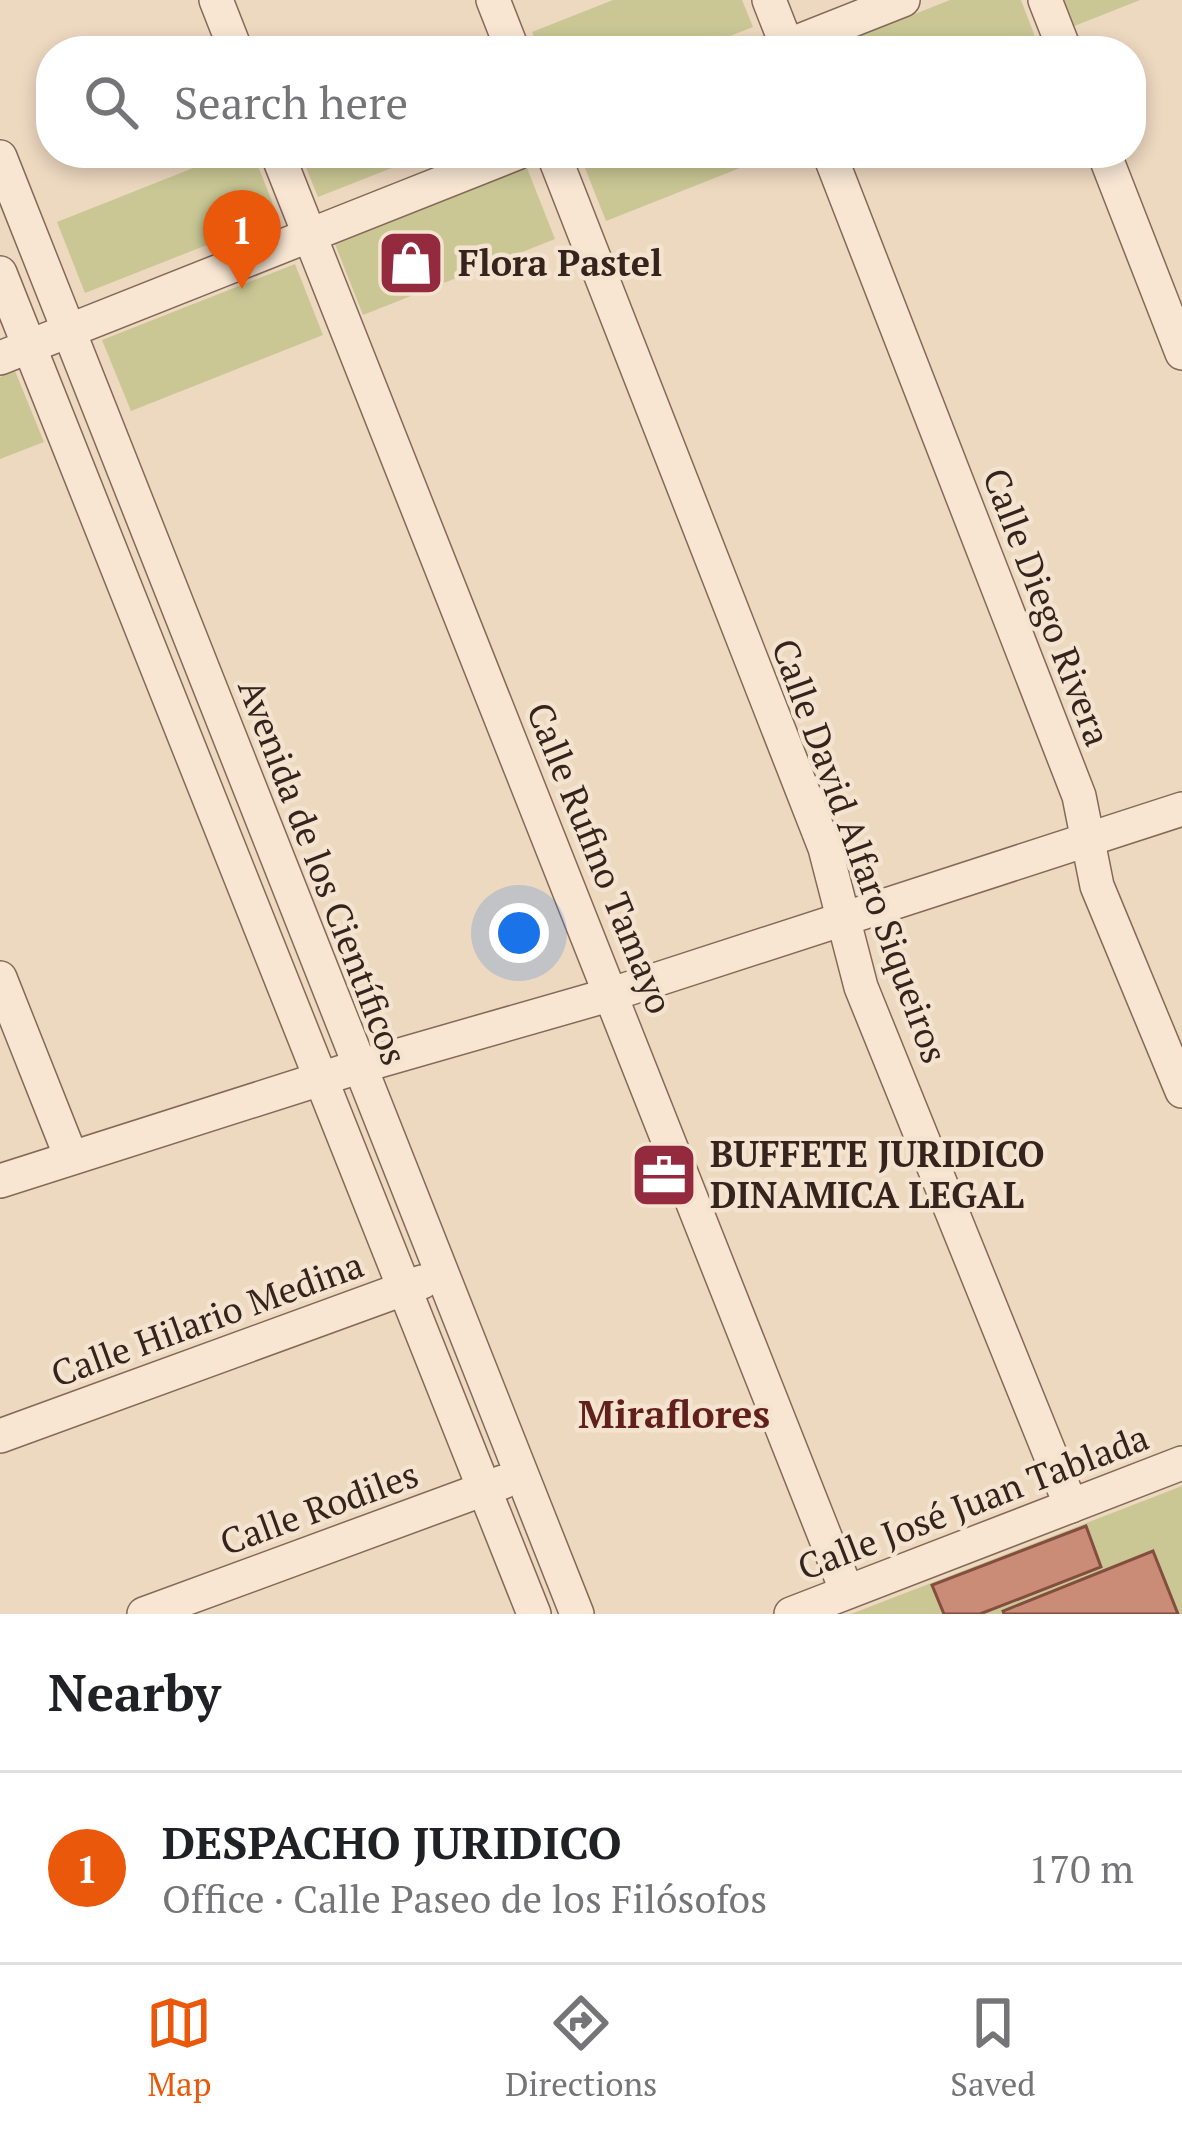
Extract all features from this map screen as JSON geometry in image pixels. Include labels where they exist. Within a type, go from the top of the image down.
[{"type":"street","points":[[216,0],[230,36]]},
{"type":"street","points":[[493,0],[507,36]]},
{"type":"street","points":[[769,0],[779,36]]},
{"type":"street","points":[[815,36],[903,0]]},
{"type":"street","points":[[1045,0],[1059,36]]},
{"type":"street","name":"Avenida de los Científicos","points":[[0,157],[577,1614]]},
{"type":"street","name":"Calle Rufino Tamayo","points":[[283,168],[848,1592]]},
{"type":"street","points":[[14,352],[479,168]]},
{"type":"street","name":"Calle David Alfaro Siqueiros","points":[[559,168],[826,848],[861,987],[1071,1506]]},
{"type":"street","name":"Calle Diego Rivera","points":[[835,168],[1078,796],[1097,886],[1182,1091]]},
{"type":"street","points":[[1110,168],[1182,353]]},
{"type":"street","points":[[0,273],[14,352],[319,1079],[534,1614]]},
{"type":"street","points":[[0,1181],[358,1067],[612,994],[1182,809]]},
{"type":"street","points":[[0,977],[71,1157]]},
{"type":"street","name":"Calle Hilario Medina","points":[[0,1436],[441,1276]]},
{"type":"street","name":"Calle José Juan Tablada","points":[[791,1614],[1182,1463]]},
{"type":"street","name":"Calle Rodiles","points":[[144,1614],[521,1475]]},
{"type":"shaded area","points":[[613,0],[742,0],[753,27],[730,36],[534,36],[532,32]]},
{"type":"shaded area","points":[[950,0],[1021,0],[1035,36],[860,36]]},
{"type":"shaded area","points":[[1056,0],[1140,0],[1067,29]]},
{"type":"shaded area","points":[[193,168],[259,168],[278,217],[85,293],[57,222]]},
{"type":"shaded area","points":[[306,168],[392,168],[318,197]]},
{"type":"shaded area","points":[[527,168],[555,239],[363,315],[335,244]]},
{"type":"shaded area","points":[[585,168],[740,168],[606,221]]},
{"type":"shaded area","points":[[295,264],[323,335],[131,411],[102,340]]},
{"type":"shaded area","points":[[15,371],[44,442],[0,459],[0,377]]},
{"type":"shaded area","points":[[1182,1486],[1182,1614],[851,1614]]},
{"type":"building","points":[[1086,1526],[1101,1567],[980,1614],[944,1614],[932,1585]]},
{"type":"building","points":[[1153,1551],[1178,1614],[1004,1614],[1003,1611]]},
{"type":"place","name":"Flora Pastel","points":[[411,263]]},
{"type":"place","name":"DESPACHO JURIDICO","points":[[242,289]]},
{"type":"place","name":"BUFFETE JURIDICO DINAMICA LEGAL","points":[[664,1175]]},
{"type":"district","name":"Miraflores","points":[[674,1414]]}]
